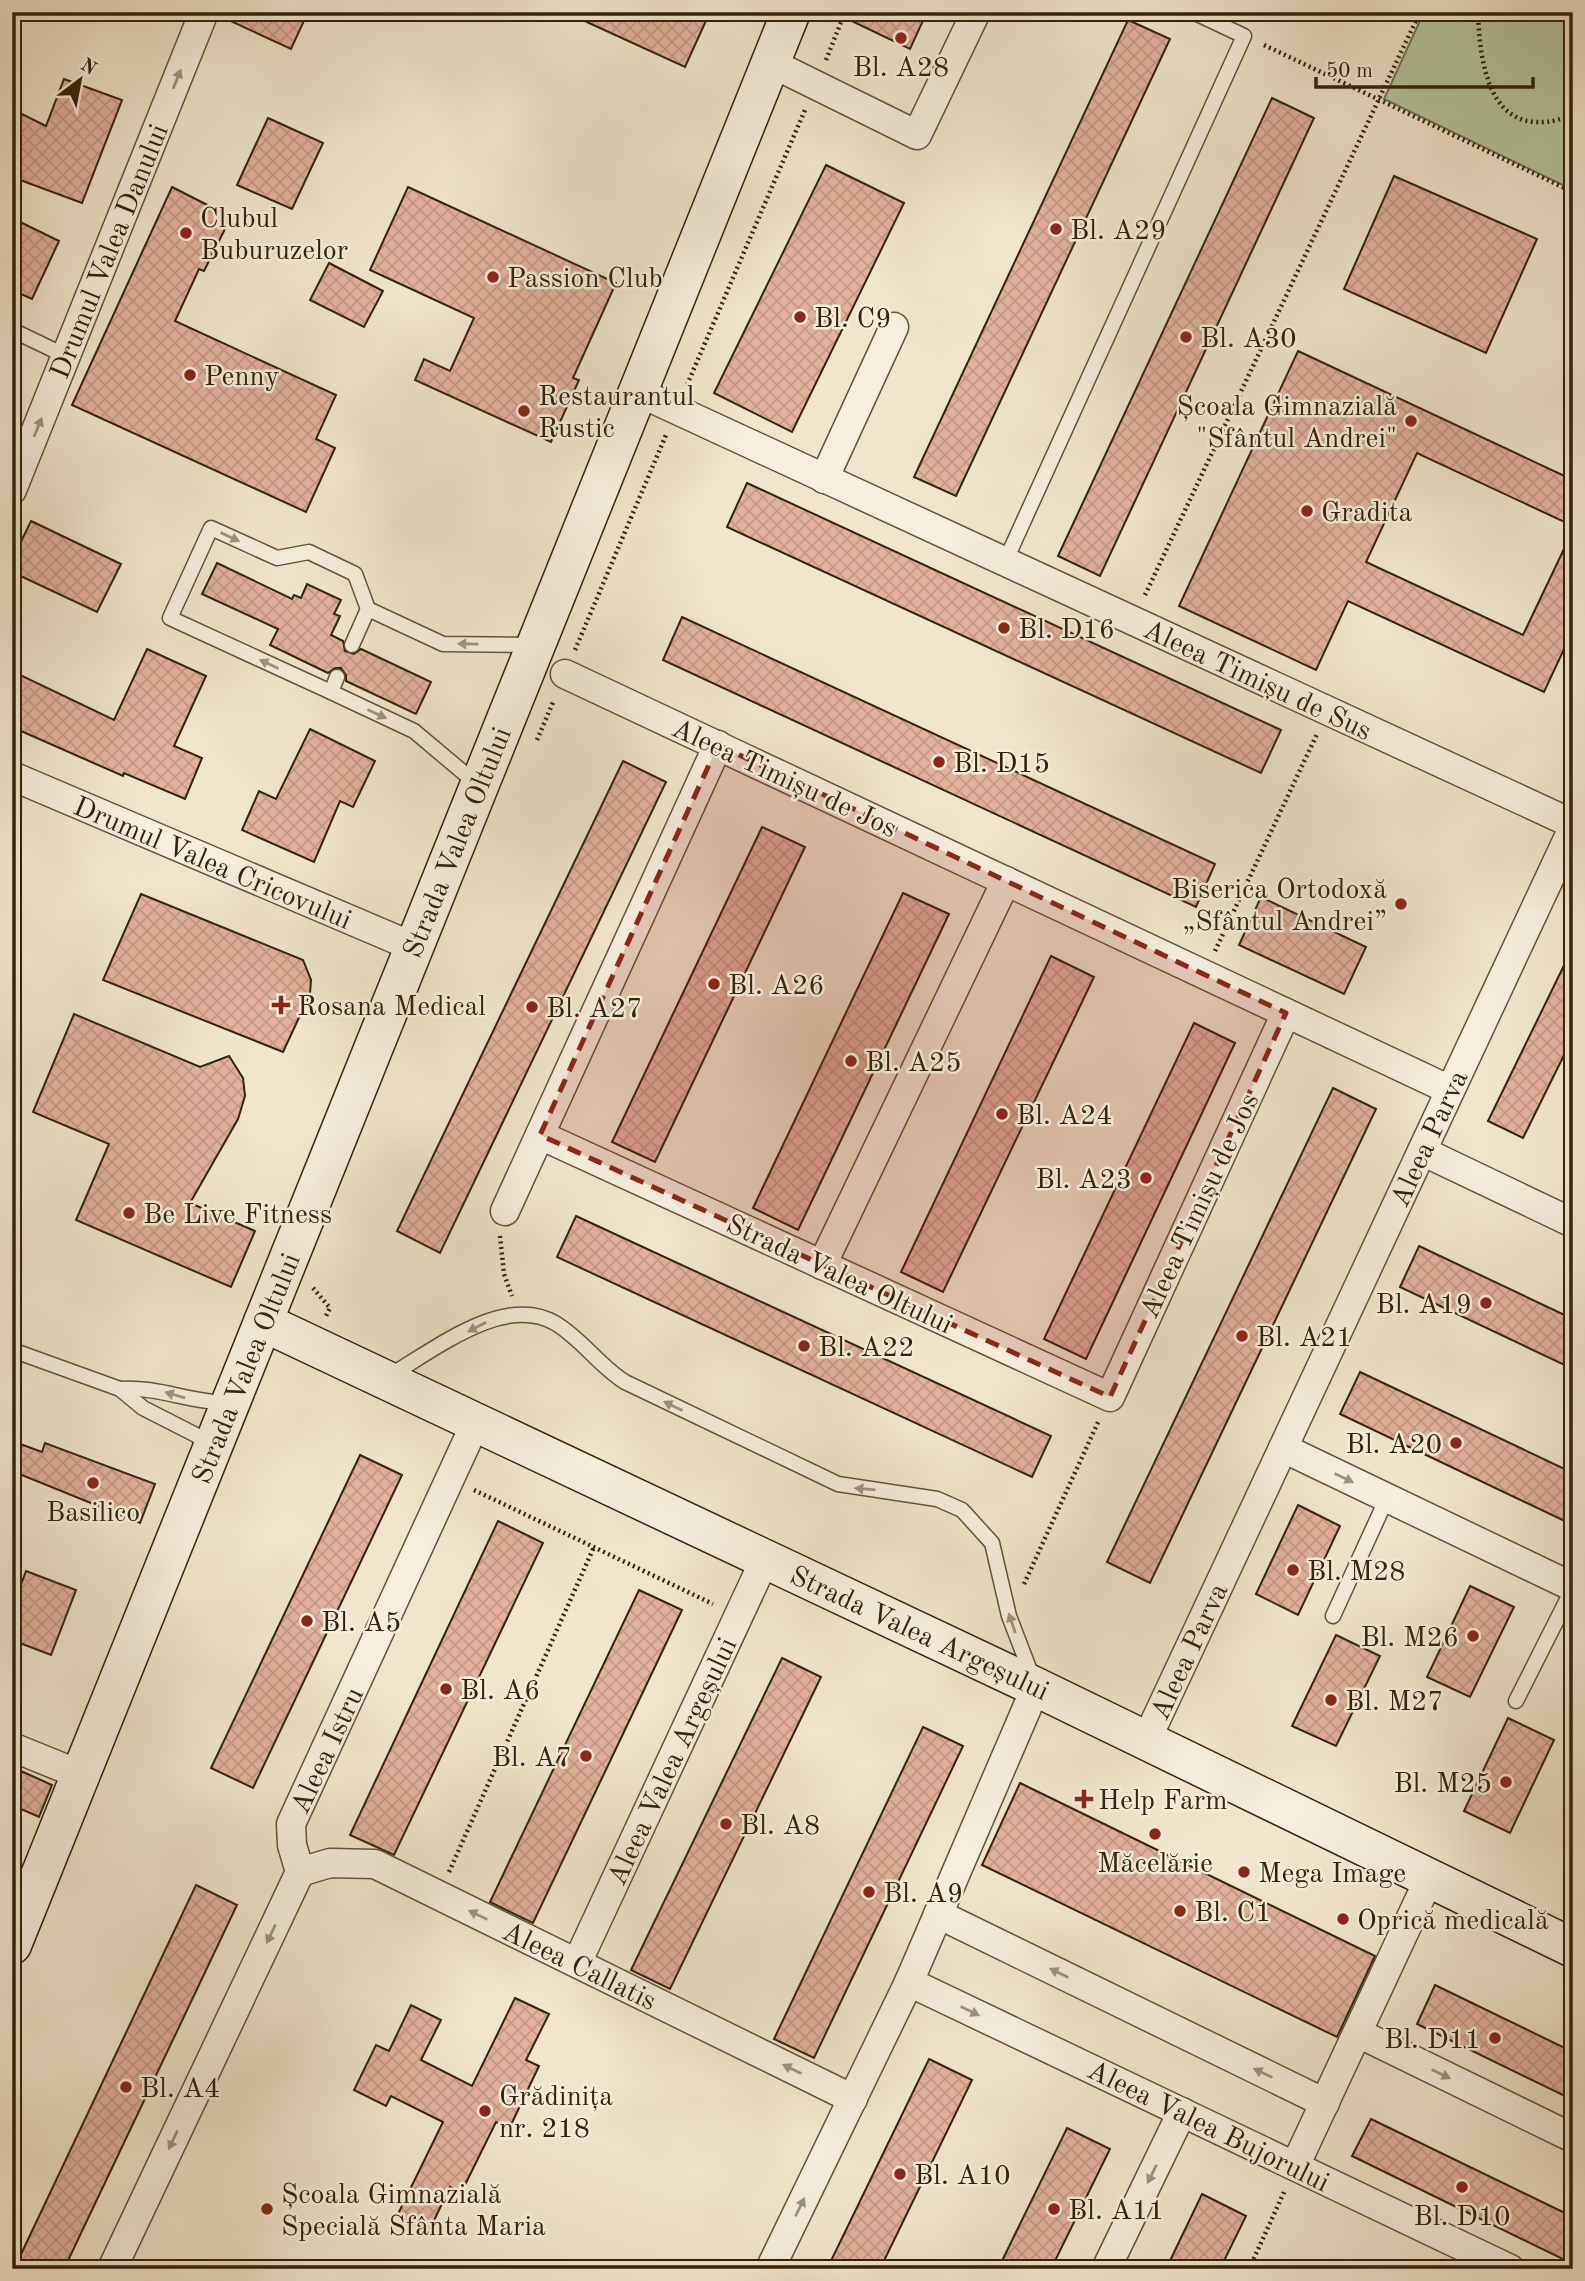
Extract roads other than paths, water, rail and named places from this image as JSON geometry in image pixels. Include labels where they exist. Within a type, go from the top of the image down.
[{"type":"main road","name":"Strada Valea Oltului","points":[[12,1945],[791,12]]},
{"type":"main road","name":"Strada Valea Argeșului","points":[[263,1322],[1036,1687],[1573,1948]]},
{"type":"street","name":"Drumul Valea Danului","points":[[12,490],[204,12]]},
{"type":"street","points":[[771,63],[917,135],[976,12]]},
{"type":"street","points":[[824,479],[894,327]]},
{"type":"street","name":"Aleea Timișu de Sus","points":[[638,393],[1573,826]]},
{"type":"street","name":"Aleea Timișu de Jos","points":[[565,674],[1450,1090]]},
{"type":"street","points":[[505,1211],[718,745]]},
{"type":"street","name":"Drumul Valea Cricovului","points":[[12,776],[414,947]]},
{"type":"street","name":"Aleea Parva","points":[[1146,1741],[1573,826]]},
{"type":"street","points":[[822,1265],[1006,881]]},
{"type":"street","name":"Aleea Timișu de Jos","points":[[1110,1397],[1286,1013]]},
{"type":"street","name":"Strada Valea Oltului","points":[[540,1135],[1110,1397]]},
{"type":"street","points":[[1422,1151],[1573,1223]]},
{"type":"street","name":"Aleea Istru","points":[[300,1872],[292,1845],[291,1824],[476,1422]]},
{"type":"street","points":[[1283,1448],[1573,1588]]},
{"type":"street","name":"Aleea Valea Argeșului","points":[[577,1963],[765,1559]]},
{"type":"street","points":[[771,2269],[909,1982],[1036,1687]]},
{"type":"street","points":[[12,1747],[81,1775]]},
{"type":"street","name":"Aleea Callatis","points":[[300,1872],[330,1863],[375,1864],[853,2099]]},
{"type":"street","points":[[112,2269],[300,1872]]},
{"type":"street","points":[[1295,2166],[1429,1879]]},
{"type":"street","points":[[938,1914],[1325,2103]]},
{"type":"street","name":"Aleea Valea Bujorului","points":[[909,1982],[1510,2269]]},
{"type":"street","points":[[1358,2033],[1573,2138]]},
{"type":"street","points":[[1107,2269],[1182,2112]]},
{"type":"lane","points":[[1005,562],[1244,36],[1193,12]]},
{"type":"lane","points":[[12,330],[66,356]]},
{"type":"lane","points":[[352,645],[368,609],[355,574],[309,552],[277,558],[211,528],[170,618],[414,731],[480,785]]},
{"type":"lane","points":[[368,609],[443,644],[536,645]]},
{"type":"lane","points":[[331,692],[337,677]]},
{"type":"lane","points":[[384,1379],[487,1322],[518,1313],[537,1315],[554,1322],[625,1382],[838,1484],[858,1490],[937,1499],[962,1510],[992,1543],[1009,1616],[1036,1687]]},
{"type":"lane","points":[[12,1350],[120,1389],[144,1408],[196,1435],[212,1449]]},
{"type":"lane","points":[[120,1389],[141,1387],[209,1403],[231,1403]]},
{"type":"lane","points":[[1333,1616],[1387,1498]]},
{"type":"lane","points":[[1516,1701],[1573,1588]]},
{"type":"place","name":"Bl. A28","points":[[901,38]]},
{"type":"place","name":"Bl. A29","points":[[1056,229]]},
{"type":"place","name":"Clubul Buburuzelor","points":[[186,233]]},
{"type":"place","name":"Passion Club","points":[[493,277]]},
{"type":"place","name":"Bl. C9","points":[[800,317]]},
{"type":"place","name":"Bl. A30","points":[[1186,337]]},
{"type":"place","name":"Penny","points":[[190,375]]},
{"type":"place","name":"Restaurantul Rustic","points":[[524,411]]},
{"type":"place","name":"Școala Gimnazială \"Sfântul Andrei\"","points":[[1411,421]]},
{"type":"place","name":"Gradita","points":[[1307,511]]},
{"type":"place","name":"Bl. D16","points":[[1004,628]]},
{"type":"place","name":"Bl. D15","points":[[939,762]]},
{"type":"place","name":"Biserica Ortodoxă „Sfântul Andrei”","points":[[1401,904]]},
{"type":"place","name":"Bl. A26","points":[[714,984]]},
{"type":"place","name":"Rosana Medical","points":[[281,1005]]},
{"type":"place","name":"Bl. A27","points":[[532,1007]]},
{"type":"place","name":"Bl. A25","points":[[851,1061]]},
{"type":"place","name":"Bl. A24","points":[[1002,1114]]},
{"type":"place","name":"Bl. A23","points":[[1146,1178]]},
{"type":"place","name":"Be Live Fitness","points":[[129,1213]]},
{"type":"place","name":"Bl. A19","points":[[1486,1303]]},
{"type":"place","name":"Bl. A21","points":[[1242,1336]]},
{"type":"place","name":"Bl. A22","points":[[804,1346]]},
{"type":"place","name":"Bl. A20","points":[[1456,1443]]},
{"type":"place","name":"Basilico","points":[[93,1483]]},
{"type":"place","name":"Bl. M28","points":[[1293,1570]]},
{"type":"place","name":"Bl. A5","points":[[307,1621]]},
{"type":"place","name":"Bl. M26","points":[[1473,1636]]},
{"type":"place","name":"Bl. A6","points":[[446,1689]]},
{"type":"place","name":"Bl. M27","points":[[1331,1700]]},
{"type":"place","name":"Bl. A7","points":[[586,1756]]},
{"type":"place","name":"Bl. M25","points":[[1506,1782]]},
{"type":"place","name":"Help Farm","points":[[1084,1799]]},
{"type":"place","name":"Bl. A8","points":[[726,1824]]},
{"type":"place","name":"Măcelărie","points":[[1155,1834]]},
{"type":"place","name":"Mega Image","points":[[1244,1872]]},
{"type":"place","name":"Bl. A9","points":[[869,1892]]},
{"type":"place","name":"Bl. C1","points":[[1180,1911]]},
{"type":"place","name":"Oprică medicală","points":[[1343,1919]]},
{"type":"place","name":"Bl. D11","points":[[1495,2038]]},
{"type":"place","name":"Bl. A4","points":[[126,2087]]},
{"type":"place","name":"Grădinița nr. 218","points":[[485,2111]]},
{"type":"place","name":"Bl. A10","points":[[900,2174]]},
{"type":"place","name":"Bl. D10","points":[[1462,2187]]},
{"type":"place","name":"Școala Gimnazială Specială Sfânta Maria","points":[[267,2209]]},
{"type":"place","name":"Bl. A11","points":[[1054,2209]]}]
